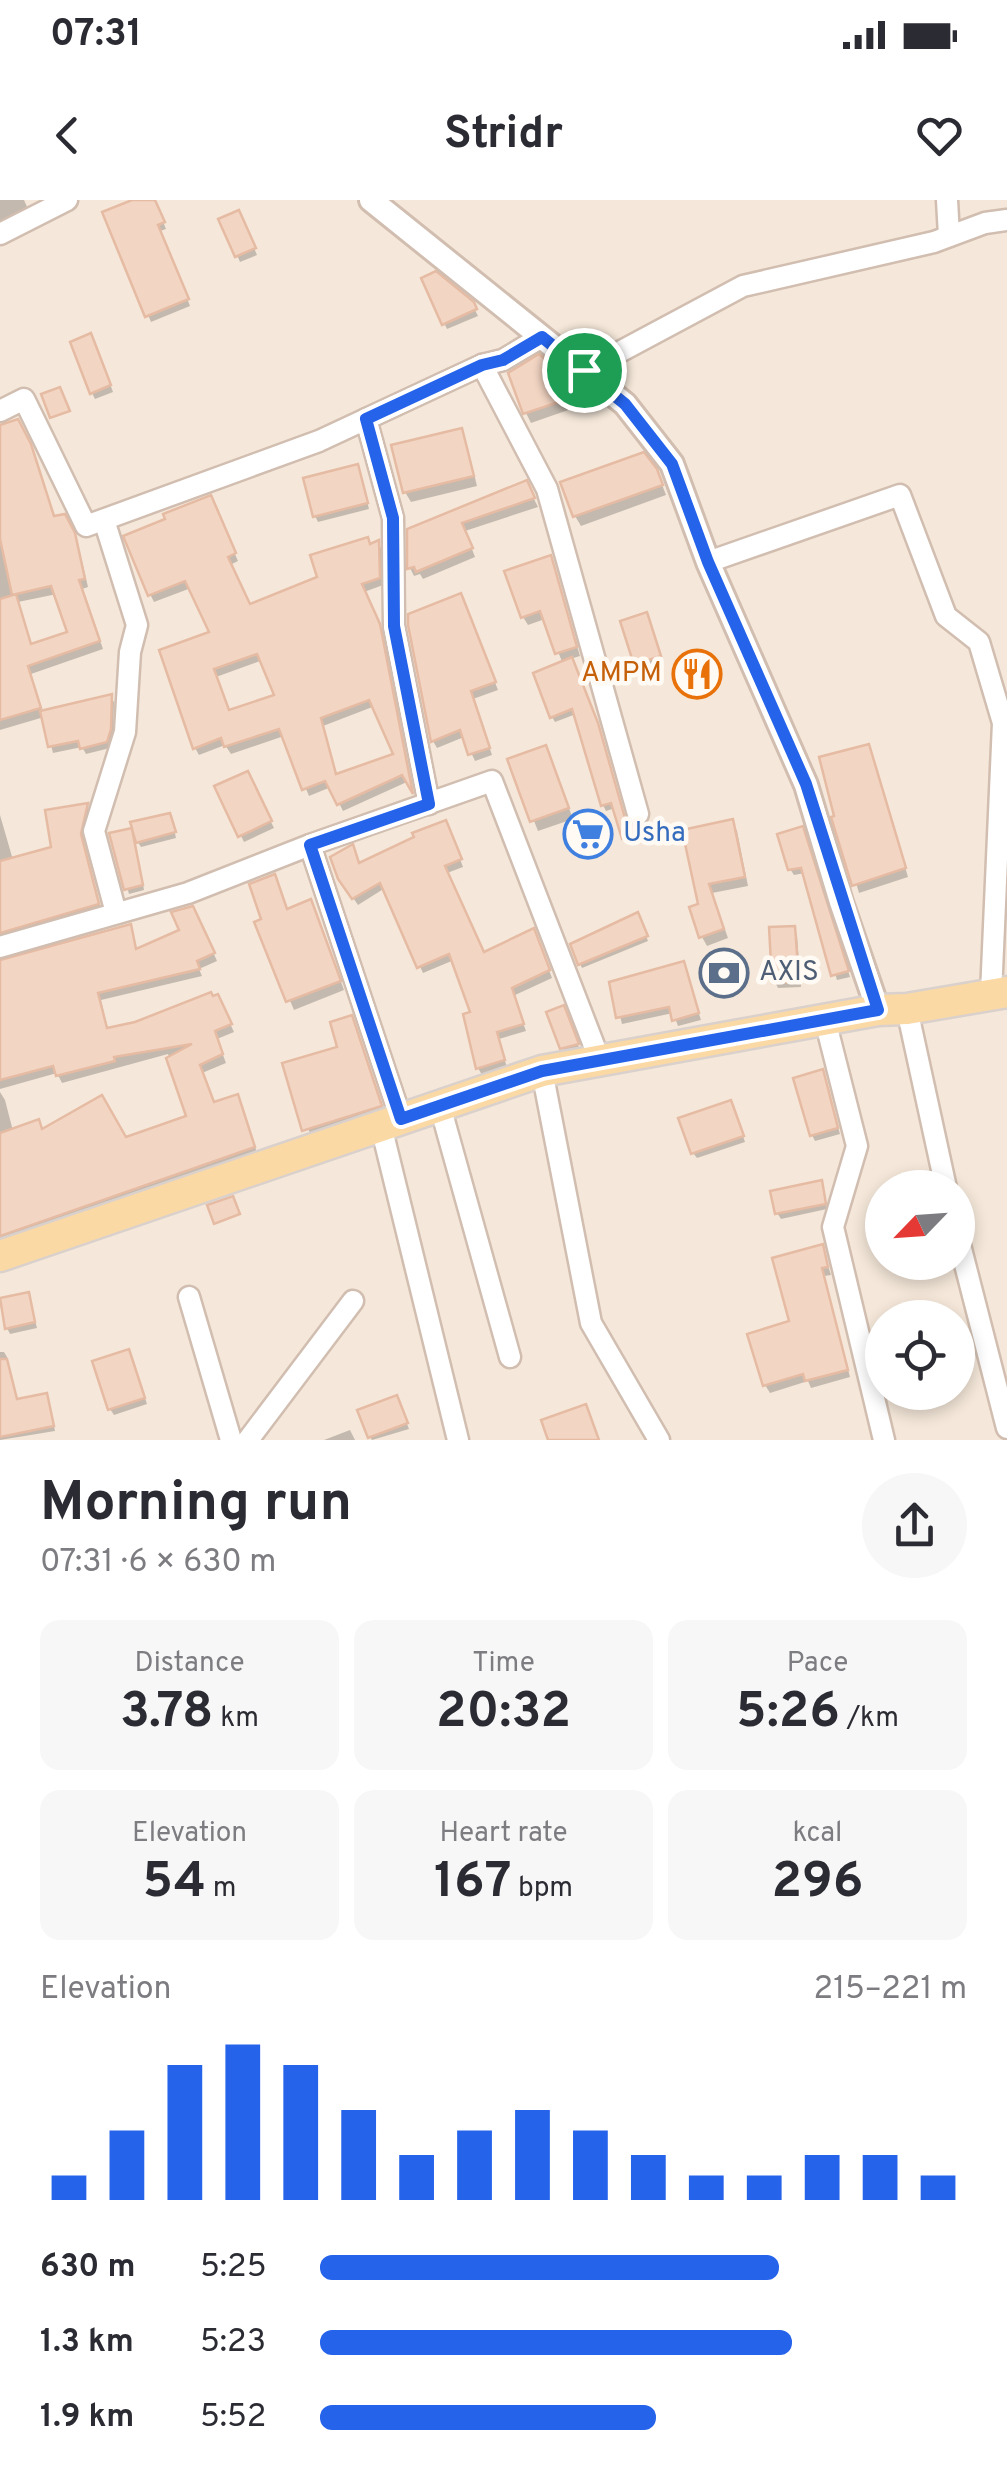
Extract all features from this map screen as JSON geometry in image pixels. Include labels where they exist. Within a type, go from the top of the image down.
[{"type":"main road","points":[[0,1256],[542,1071],[999,993]]},
{"type":"street","points":[[0,234],[68,200]]},
{"type":"street","points":[[372,200],[625,404],[672,464],[708,562],[806,784],[893,1010],[941,1170]]},
{"type":"street","points":[[948,200],[950,236]]},
{"type":"street","points":[[584,370],[743,286],[1007,220]]},
{"type":"street","points":[[0,412],[24,400],[86,526],[320,441],[482,365],[503,360],[542,337]]},
{"type":"street","points":[[482,365],[547,490],[638,814]]},
{"type":"street","points":[[366,419],[393,518],[394,626],[429,804]]},
{"type":"street","points":[[708,562],[900,495],[946,616],[979,642],[1005,722],[999,993]]},
{"type":"street","points":[[104,520],[136,625],[130,652],[125,732],[94,831],[116,913]]},
{"type":"street","points":[[0,947],[188,893],[492,781],[600,1061]]},
{"type":"street","points":[[310,845],[391,1123],[458,1440]]},
{"type":"street","points":[[825,1020],[857,1146],[833,1227],[884,1440]]},
{"type":"street","points":[[542,1071],[591,1323],[658,1440]]},
{"type":"street","points":[[440,1106],[510,1358]]},
{"type":"street","points":[[969,1280],[1007,1428]]},
{"type":"street","points":[[188,1297],[231,1440]]},
{"type":"street","points":[[248,1440],[353,1300]]},
{"type":"shaded area","points":[[0,200],[1007,200],[1007,1440],[0,1440]]},
{"type":"building","points":[[132,200],[155,200],[165,222],[158,225],[189,299],[145,317],[102,212]]},
{"type":"building","points":[[239,210],[256,248],[235,257],[218,219]]},
{"type":"building","points":[[436,271],[474,302],[477,309],[442,325],[421,278]]},
{"type":"building","points":[[91,333],[111,385],[90,394],[70,342]]},
{"type":"building","points":[[539,354],[562,373],[571,398],[523,414],[508,373]]},
{"type":"building","points":[[60,387],[70,411],[50,418],[41,394]]},
{"type":"building","points":[[18,419],[31,444],[54,516],[65,514],[75,533],[85,579],[79,580],[100,641],[28,666],[41,708],[0,720],[0,599],[12,595],[0,539],[0,425]],"holes":[[[51,586],[67,632],[31,644],[16,594]]]},
{"type":"building","points":[[462,428],[474,476],[403,493],[391,445]]},
{"type":"building","points":[[644,452],[663,485],[573,517],[560,482]]},
{"type":"building","points":[[358,464],[368,503],[313,517],[303,478]]},
{"type":"building","points":[[527,480],[535,498],[462,523],[473,548],[416,572],[414,567],[407,569],[407,529]]},
{"type":"building","points":[[211,495],[236,553],[228,557],[250,604],[317,577],[310,555],[368,537],[370,544],[379,540],[380,578],[362,584],[380,624],[413,794],[402,775],[337,805],[325,781],[302,790],[279,729],[224,747],[221,738],[193,749],[159,650],[209,632],[185,581],[148,596],[123,536],[165,519],[163,514]],"holes":[[[257,654],[274,695],[229,710],[214,669]],[[369,700],[393,754],[336,774],[321,718]]]},
{"type":"building","points":[[551,555],[577,647],[555,654],[540,611],[521,618],[504,571]]},
{"type":"building","points":[[461,593],[496,682],[471,691],[490,748],[468,755],[460,730],[431,742],[408,625],[408,614]]},
{"type":"building","points":[[647,612],[661,656],[634,665],[620,621]]},
{"type":"building","points":[[572,657],[598,723],[625,818],[640,833],[622,839],[611,803],[601,806],[572,709],[550,718],[533,673]]},
{"type":"building","points":[[112,694],[107,742],[80,749],[78,741],[48,747],[40,711]]},
{"type":"building","points":[[869,744],[906,868],[852,886],[831,817],[834,816],[819,757]]},
{"type":"building","points":[[546,745],[569,808],[530,822],[507,759]]},
{"type":"building","points":[[248,771],[272,821],[238,837],[214,786]]},
{"type":"building","points":[[88,803],[81,834],[99,904],[0,933],[0,861],[51,847],[45,810]]},
{"type":"building","points":[[170,813],[176,832],[136,843],[132,829],[143,885],[124,890],[109,833],[132,828],[130,822]]},
{"type":"building","points":[[733,819],[745,877],[709,884],[724,929],[699,938],[689,907],[698,904],[682,830]]},
{"type":"building","points":[[446,820],[462,859],[445,866],[484,952],[534,928],[550,970],[512,988],[524,1024],[497,1032],[505,1060],[476,1069],[463,1014],[470,1012],[449,954],[417,968],[380,883],[352,899],[338,879],[330,857],[353,844],[359,863],[414,837],[412,833]]},
{"type":"building","points":[[803,826],[849,971],[831,976],[801,868],[788,870],[777,834]]},
{"type":"building","points":[[275,874],[287,909],[311,899],[341,981],[286,1002],[254,922],[261,919],[249,884]]},
{"type":"building","points":[[193,906],[215,953],[197,961],[200,969],[98,993],[107,1028],[135,1022],[211,992],[213,996],[218,994],[232,1024],[215,1031],[223,1054],[200,1065],[214,1102],[238,1094],[255,1147],[0,1236],[0,1133],[39,1119],[42,1129],[102,1095],[126,1137],[186,1116],[166,1058],[192,1044],[114,1057],[115,1061],[56,1076],[53,1066],[0,1080],[0,960],[131,924],[136,949],[179,930],[171,912]]},
{"type":"building","points":[[638,912],[648,936],[578,965],[570,944]]},
{"type":"building","points":[[795,926],[799,981],[772,983],[769,927]]},
{"type":"building","points":[[684,961],[699,1013],[672,1021],[669,1007],[616,1018],[609,982]]},
{"type":"building","points":[[564,1005],[579,1044],[560,1049],[546,1012]]},
{"type":"building","points":[[352,1015],[382,1106],[302,1131],[282,1063],[337,1047],[330,1022]]},
{"type":"building","points":[[823,1069],[838,1128],[810,1136],[793,1078]]},
{"type":"building","points":[[731,1100],[744,1136],[691,1154],[678,1118]]},
{"type":"building","points":[[822,1180],[826,1204],[775,1214],[770,1191]]},
{"type":"building","points":[[233,1196],[240,1214],[214,1224],[207,1205]]},
{"type":"building","points":[[823,1244],[828,1267],[822,1268],[848,1370],[805,1381],[803,1374],[763,1386],[747,1334],[789,1321],[772,1258]]},
{"type":"building","points":[[29,1292],[35,1322],[5,1329],[0,1298]]},
{"type":"building","points":[[129,1349],[145,1398],[108,1410],[92,1361]]},
{"type":"building","points":[[0,1359],[7,1359],[17,1399],[47,1393],[54,1426],[0,1437]]},
{"type":"building","points":[[397,1395],[408,1423],[368,1438],[357,1410]]},
{"type":"building","points":[[586,1404],[599,1440],[548,1440],[541,1420]]},
{"type":"place","name":"AMPM","points":[[697,674]]},
{"type":"place","name":"Usha","points":[[588,834]]},
{"type":"place","name":"AXIS","points":[[724,973]]},
{"type":"route","points":[[542,337],[584,370],[625,404],[672,464],[708,562],[806,784],[878,1010],[542,1071],[401,1119],[310,845],[429,804],[394,626],[393,518],[366,419],[482,365],[503,360],[542,337]]}]
